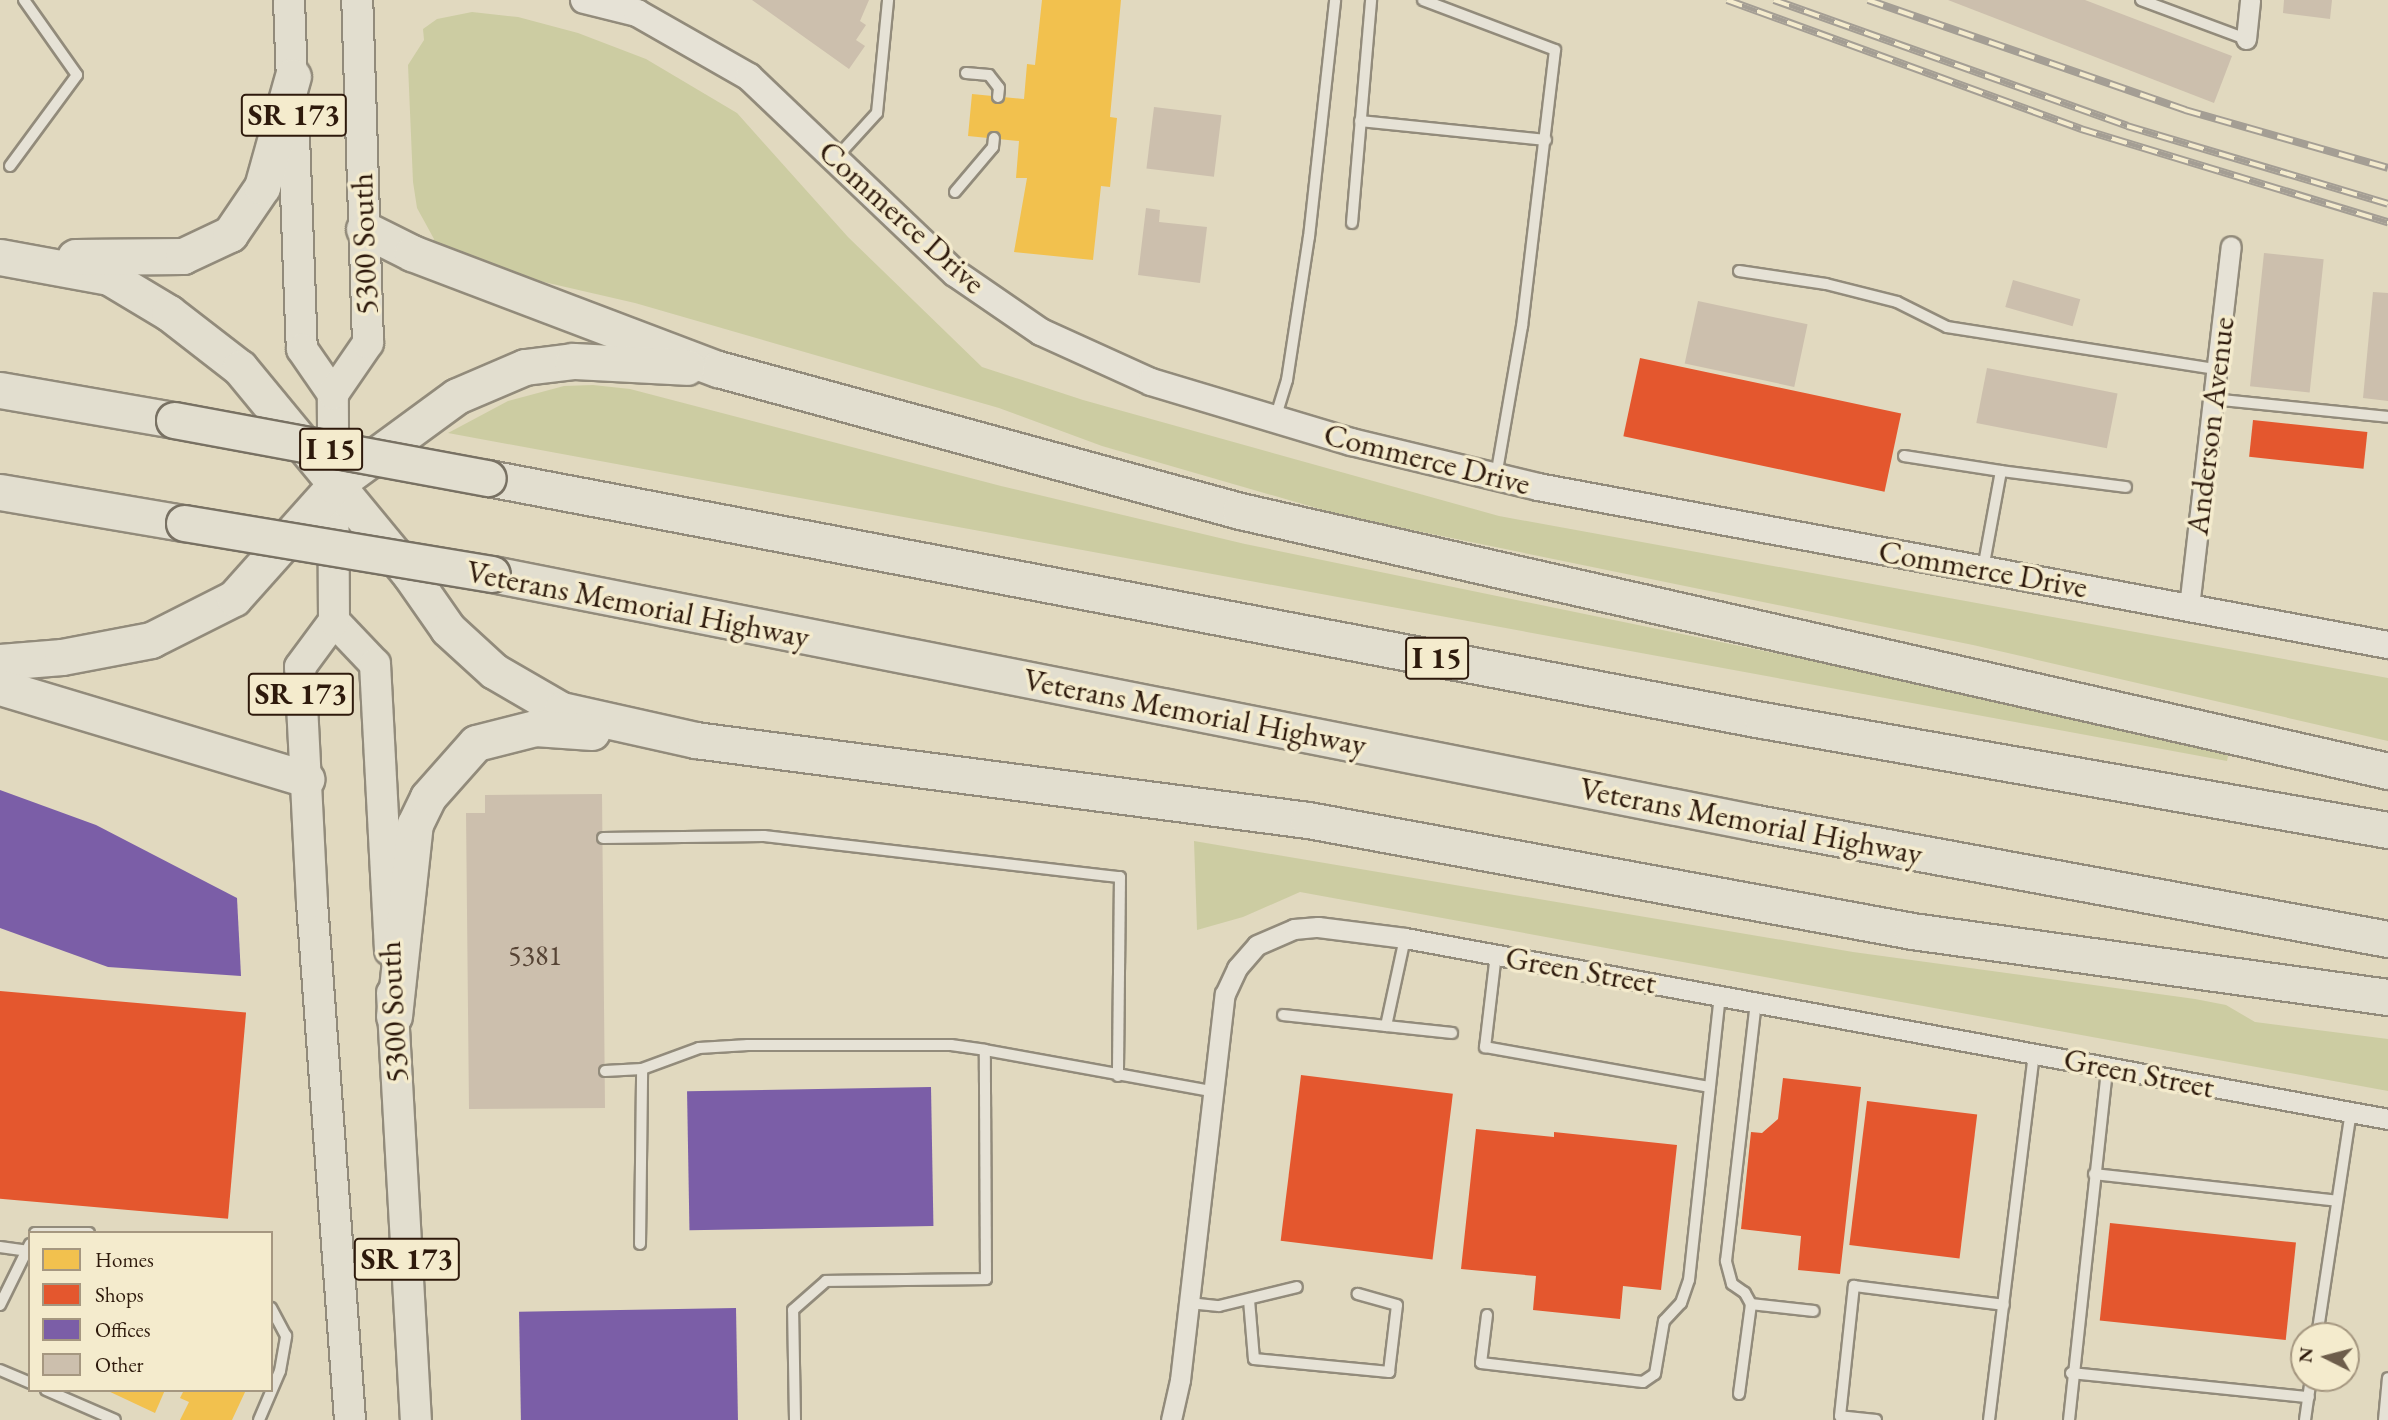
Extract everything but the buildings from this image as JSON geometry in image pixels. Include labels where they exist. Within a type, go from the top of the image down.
[{"type":"highway","points":[[7,257],[183,256],[230,234],[262,187],[293,76]]},
{"type":"highway","points":[[364,229],[412,253],[718,369],[1240,512],[2388,771]]},
{"type":"highway","points":[[7,257],[109,277],[169,313],[240,368],[334,486],[409,573],[448,629],[494,671],[561,710],[695,740]]},
{"type":"highway","points":[[0,662],[62,657],[151,640],[234,598],[334,486],[457,396],[526,367],[573,361],[718,369]]},
{"type":"highway","name":"I 15","points":[[0,390],[488,478],[1762,720],[2388,830]]},
{"type":"highway","name":"Veterans Memorial Highway","points":[[0,492],[492,574],[1743,820],[2388,939]]},
{"type":"highway","points":[[0,687],[306,779]]},
{"type":"highway","points":[[394,1016],[415,824],[428,797],[476,743],[536,728],[695,740],[1308,820],[1912,931],[2388,997]]},
{"type":"main road","name":"5300 South","points":[[289,0],[302,349],[334,394],[368,344],[357,0]]},
{"type":"main road","name":"SR 173","points":[[334,394],[334,621],[300,667],[351,1420]]},
{"type":"main road","name":"5300 South","points":[[334,621],[375,664],[416,1420]]},
{"type":"street","name":"Commerce Drive","points":[[584,0],[638,7],[749,76],[955,273],[1041,332],[1151,382],[1275,419],[1496,477],[2388,645]]},
{"type":"street","points":[[2246,39],[2250,0]]},
{"type":"street","name":"Anderson Avenue","points":[[2189,607],[2231,246]]},
{"type":"street","name":"Green Street","points":[[1171,1420],[1189,1303],[1211,1091],[1225,995],[1237,968],[1257,945],[1294,929],[1318,927],[1405,938],[2388,1119]]},
{"type":"lane","points":[[10,166],[77,75],[24,0]]},
{"type":"lane","points":[[836,159],[877,113],[888,0]]},
{"type":"lane","points":[[1275,419],[1287,380],[1309,237],[1335,0]]},
{"type":"lane","points":[[1352,223],[1371,0]]},
{"type":"lane","points":[[1423,0],[1555,50],[1522,326],[1496,477]]},
{"type":"lane","points":[[2141,0],[2246,39]]},
{"type":"lane","points":[[966,73],[989,75],[999,88],[998,97]]},
{"type":"lane","points":[[1360,121],[1546,139]]},
{"type":"lane","points":[[955,192],[993,147],[994,138]]},
{"type":"lane","points":[[1739,271],[1826,284],[1897,302],[1947,327],[2216,369]]},
{"type":"lane","points":[[2213,399],[2388,416]]},
{"type":"lane","points":[[1904,456],[2126,487]]},
{"type":"lane","points":[[1983,569],[2001,471]]},
{"type":"lane","points":[[603,838],[764,836],[1120,877],[1118,1076]]},
{"type":"lane","points":[[1386,1026],[1405,938]]},
{"type":"lane","points":[[1496,954],[1485,1047],[1709,1087]]},
{"type":"lane","points":[[1487,1315],[1481,1363],[1643,1382],[1655,1374],[1664,1321],[1681,1303],[1689,1280],[1720,995]]},
{"type":"lane","points":[[1739,1394],[1751,1304],[1745,1293],[1732,1284],[1726,1261],[1756,1002]]},
{"type":"lane","points":[[1283,1015],[1452,1033]]},
{"type":"lane","points":[[605,1071],[642,1069],[699,1048],[748,1045],[951,1045],[1211,1091]]},
{"type":"lane","points":[[795,1420],[793,1310],[826,1281],[986,1279],[985,1051]]},
{"type":"lane","points":[[1989,1420],[2034,1054]]},
{"type":"lane","points":[[2069,1420],[2071,1373],[2107,1068]]},
{"type":"lane","points":[[640,1244],[642,1069]]},
{"type":"lane","points":[[2319,1322],[2351,1112]]},
{"type":"lane","points":[[2095,1174],[2337,1201]]},
{"type":"lane","points":[[0,1247],[28,1248],[0,1305]]},
{"type":"lane","points":[[1877,1420],[1840,1416],[1854,1286],[2004,1305]]},
{"type":"lane","points":[[1189,1303],[1219,1306],[1297,1287]]},
{"type":"lane","points":[[1250,1300],[1254,1360],[1389,1373],[1397,1305],[1358,1294]]},
{"type":"lane","points":[[1751,1304],[1814,1311]]},
{"type":"lane","points":[[273,1312],[286,1336],[280,1371],[273,1387]]},
{"type":"lane","points":[[0,1370],[28,1382]]},
{"type":"lane","points":[[2071,1373],[2309,1397]]},
{"type":"lane","points":[[2384,1420],[2388,1378]]},
{"type":"lane","points":[[51,1392],[115,1420]]},
{"type":"lane","points":[[259,1420],[271,1392]]},
{"type":"lane","points":[[2305,1420],[2310,1392]]},
{"type":"green space","points":[[472,12],[518,17],[578,33],[646,59],[737,113],[848,237],[982,367],[1083,400],[1499,516],[2388,678],[2388,741],[1973,645],[1344,516],[1102,446],[999,408],[635,303],[488,269],[431,243],[434,239],[417,208],[413,182],[408,65],[424,40],[423,29],[437,19]]},
{"type":"green space","points":[[593,385],[630,389],[1001,486],[1245,544],[2230,747],[2227,761],[448,433],[508,401],[564,386]]},
{"type":"green space","points":[[1194,841],[1853,952],[2226,1005],[2255,1022],[2388,1039],[2388,1091],[1300,892],[1243,917],[1197,930]]},
{"type":"railway","points":[[1727,0],[2081,129],[2388,222]]},
{"type":"railway","points":[[1774,0],[2127,126],[2388,204]]},
{"type":"railway","points":[[1868,0],[2185,110],[2388,168]]}]
